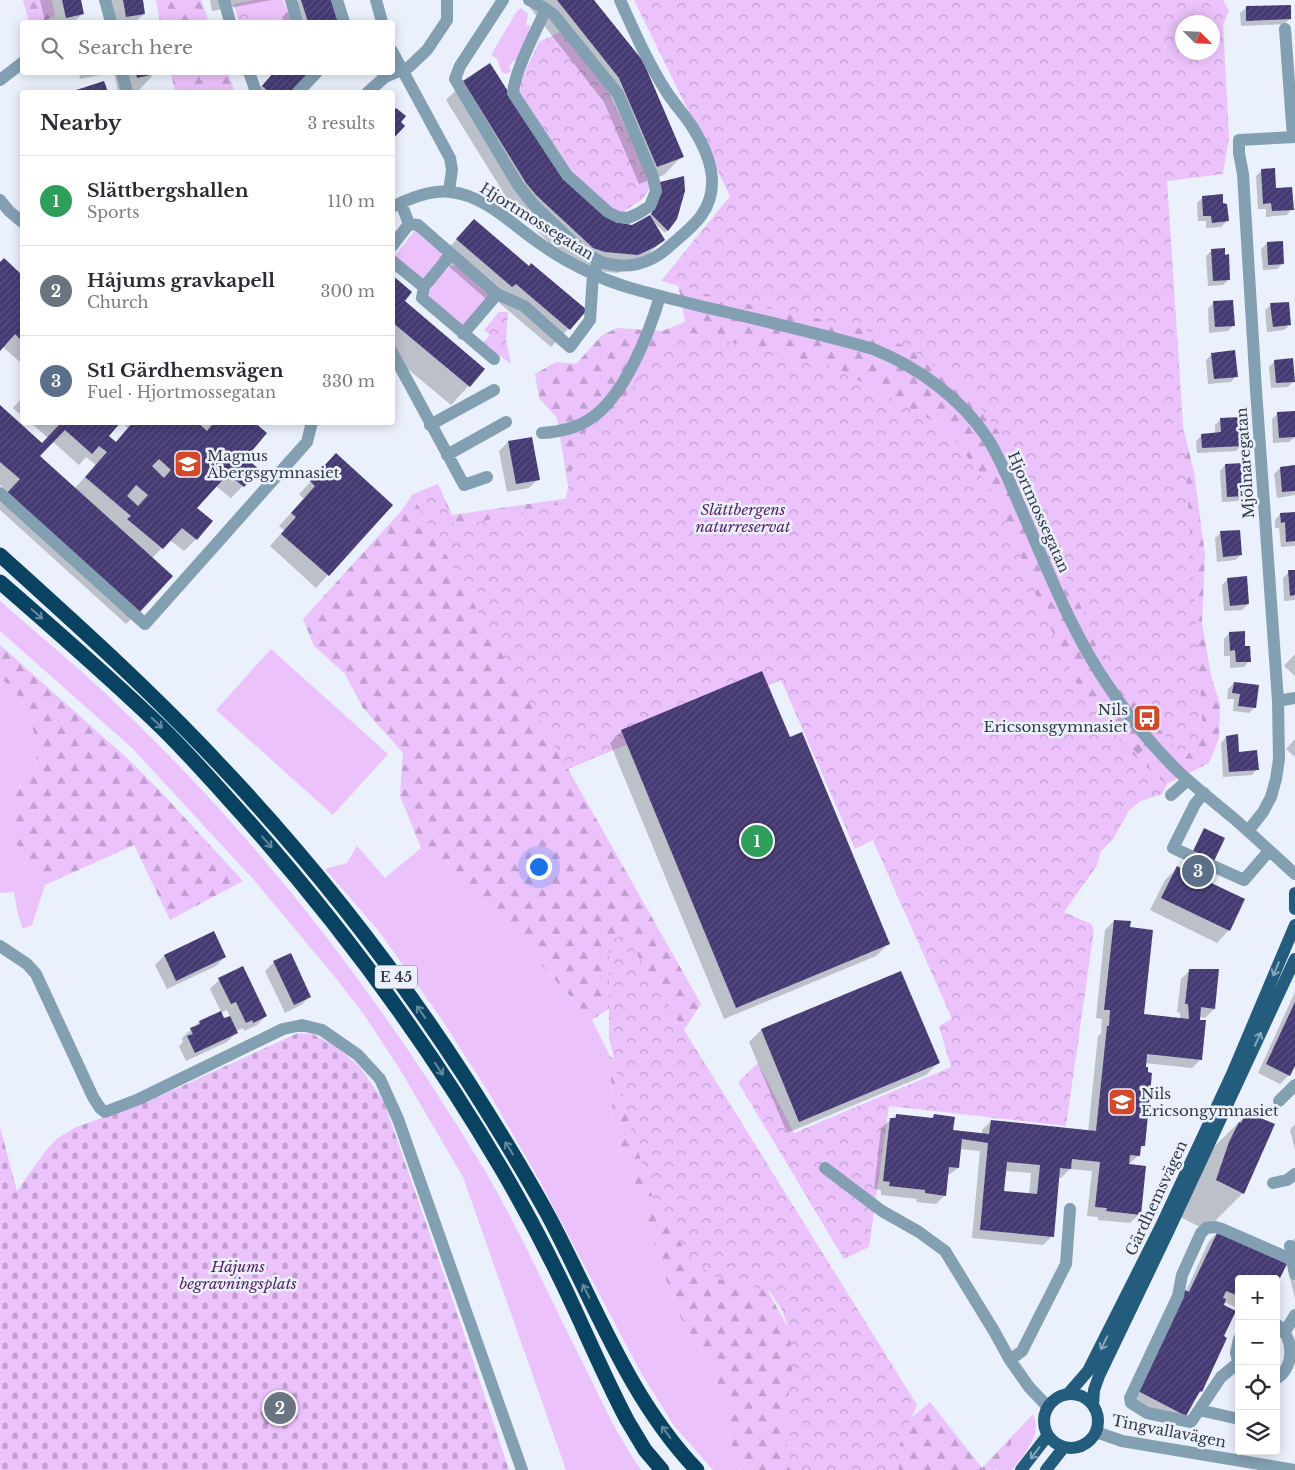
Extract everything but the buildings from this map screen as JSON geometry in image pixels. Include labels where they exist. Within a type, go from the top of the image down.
[{"type":"highway","name":"E 45","points":[[0,555],[116,661],[220,764],[281,832],[374,946],[422,1012],[467,1081],[548,1215],[606,1334],[634,1383],[655,1417],[697,1470]]},
{"type":"highway","name":"E 45","points":[[0,582],[105,674],[159,725],[208,776],[316,900],[366,965],[414,1031],[501,1168],[532,1224],[627,1420],[646,1450],[662,1470]]},
{"type":"main road","points":[[1295,893],[1295,909]]},
{"type":"main road","name":"Gärdhemsvägen","points":[[1048,1407],[1053,1401],[1068,1394],[1088,1371],[1161,1226],[1232,1074],[1295,924]]},
{"type":"main road","name":"Gärdhemsvägen","points":[[1096,1432],[1097,1414],[1093,1405],[1094,1390],[1099,1376],[1170,1230],[1295,959]]},
{"type":"main road","points":[[1068,1394],[1086,1398],[1093,1405]]},
{"type":"main road","points":[[1048,1407],[1044,1416],[1044,1426],[1048,1436],[1055,1443],[1064,1447],[1082,1446],[1096,1432]]},
{"type":"main road","points":[[1021,1470],[1048,1436]]},
{"type":"main road","points":[[1046,1470],[1064,1447]]},
{"type":"street","points":[[105,0],[110,20]]},
{"type":"street","points":[[224,0],[229,20]]},
{"type":"street","points":[[291,0],[296,20]]},
{"type":"street","points":[[337,0],[343,20]]},
{"type":"street","points":[[376,0],[381,20]]},
{"type":"street","points":[[395,73],[409,67],[420,58],[447,20],[447,0]]},
{"type":"street","points":[[503,0],[460,66],[455,79],[518,185],[533,204],[583,252],[599,261]]},
{"type":"street","points":[[529,0],[546,9],[554,15],[618,94],[653,177],[656,191],[650,206],[628,218],[618,217],[608,212],[567,176],[514,93],[514,84],[546,9]]},
{"type":"street","name":"Hjortmossegatan","points":[[593,274],[599,261],[610,265],[624,266],[643,264],[662,254],[701,217],[713,188],[708,155],[693,127],[666,92],[620,0]]},
{"type":"street","points":[[1284,29],[1292,92],[1294,137]]},
{"type":"street","points":[[395,56],[450,158],[452,170],[449,191],[431,194],[397,205],[409,224]]},
{"type":"street","points":[[0,80],[20,65]]},
{"type":"street","points":[[123,75],[126,90]]},
{"type":"street","points":[[250,75],[255,90]]},
{"type":"street","points":[[300,90],[314,75]]},
{"type":"street","points":[[370,90],[384,77],[389,75]]},
{"type":"street","name":"Mjölnaregatan","points":[[1248,831],[1272,797],[1278,759],[1278,700],[1239,140],[1294,137]]},
{"type":"street","name":"Hjortmossegatan","points":[[449,191],[476,200],[496,210],[541,245],[575,266],[611,282],[873,349],[909,366],[942,390],[971,418],[988,439],[1008,478],[1065,609],[1108,687],[1155,747],[1188,780],[1295,874]]},
{"type":"street","points":[[0,200],[9,212],[20,220]]},
{"type":"street","points":[[395,242],[409,224]]},
{"type":"street","points":[[409,224],[418,224],[497,294],[524,306],[570,347],[590,320],[593,274]]},
{"type":"street","points":[[451,254],[424,287],[422,298],[494,359]]},
{"type":"street","points":[[395,263],[424,287]]},
{"type":"street","points":[[464,334],[497,294]]},
{"type":"street","points":[[542,433],[563,430],[590,420],[609,402],[632,366],[647,335],[660,296]]},
{"type":"street","points":[[395,358],[464,485],[487,477]]},
{"type":"street","points":[[430,424],[494,390]]},
{"type":"street","points":[[447,455],[506,422]]},
{"type":"street","points":[[0,493],[145,624],[307,442],[311,425]]},
{"type":"street","points":[[1278,700],[1295,698]]},
{"type":"street","points":[[1170,795],[1188,780]]},
{"type":"street","points":[[1204,793],[1196,804],[1174,848],[1244,880],[1269,851]]},
{"type":"street","points":[[0,946],[28,964],[36,974],[93,1097],[105,1112],[139,1099],[283,1029],[302,1025],[322,1030],[358,1055],[380,1078],[398,1118],[522,1470]]},
{"type":"street","points":[[1279,1101],[1295,1086]]},
{"type":"street","points":[[825,1168],[882,1211],[919,1232],[945,1251],[1010,1360],[1029,1388],[1048,1407]]},
{"type":"street","points":[[1273,1183],[1287,1180],[1295,1174]]},
{"type":"street","points":[[1010,1360],[1022,1351],[1066,1264],[1070,1209]]},
{"type":"street","points":[[1237,1365],[1221,1377],[1191,1422],[1148,1413],[1131,1403],[1130,1398],[1178,1296],[1182,1275],[1201,1233],[1206,1228],[1215,1227],[1222,1229],[1293,1260]]},
{"type":"street","points":[[1290,1246],[1295,1274]]},
{"type":"street","points":[[1280,1376],[1294,1365],[1294,1346],[1291,1338],[1281,1327],[1295,1315]]},
{"type":"street","points":[[1199,1410],[1235,1418]]},
{"type":"street","name":"Tingvallavägen","points":[[1096,1432],[1122,1440],[1253,1467],[1295,1469]]},
{"type":"green space","points":[[23,0],[52,0],[55,16],[46,20],[28,20]]},
{"type":"green space","points":[[156,0],[201,0],[208,20],[160,20]]},
{"type":"green space","points":[[254,0],[283,0],[290,20],[238,20],[234,4]]},
{"type":"green space","points":[[634,0],[1223,0],[1229,11],[1223,25],[1229,137],[1223,174],[1167,181],[1203,730],[1184,761],[1106,659],[1062,567],[1026,480],[998,431],[966,388],[921,356],[889,338],[849,325],[728,300],[661,281],[730,196]]},
{"type":"green space","points":[[250,1],[253,18],[260,20],[238,20],[234,4]]},
{"type":"green space","points":[[521,8],[528,14],[526,25],[530,25],[527,43],[519,60],[513,61],[509,68],[512,71],[505,74],[502,72],[497,59],[491,55],[517,11]]},
{"type":"green space","points":[[1175,26],[1175,60],[1180,60],[1164,145],[1165,354],[1194,472],[1205,555],[1202,623],[1211,676],[1220,704],[1219,738],[1209,763],[1167,784],[1162,794],[1140,801],[1129,810],[1113,839],[1101,851],[1096,867],[1071,826],[906,915],[873,840],[781,680],[568,769],[701,1004],[684,1030],[635,991],[592,1020],[507,928],[480,901],[450,879],[421,848],[400,796],[403,753],[363,708],[345,674],[314,646],[303,619],[402,510],[412,495],[438,484],[452,515],[570,498],[557,418],[539,398],[535,374],[556,362],[576,364],[601,336],[617,328],[662,331],[685,322],[677,278]]},
{"type":"green space","points":[[560,32],[606,87],[645,169],[650,187],[643,199],[624,211],[616,212],[610,208],[572,171],[517,89],[539,42]]},
{"type":"green space","points":[[171,75],[229,75],[234,90],[175,90]]},
{"type":"green space","points":[[415,230],[445,255],[426,278],[423,278],[395,256]]},
{"type":"green space","points":[[451,266],[458,266],[488,294],[488,299],[465,325],[455,322],[430,297],[429,292],[442,274]]},
{"type":"green space","points":[[499,312],[508,312],[506,340],[511,364],[483,343],[490,335],[484,330]]},
{"type":"green space","name":"Slättbergens naturreservat","points":[[676,329],[832,366],[946,428],[999,500],[1040,605],[1080,690],[1127,749],[1166,784],[1162,794],[1140,801],[1129,810],[1113,839],[1101,851],[1096,867],[1064,912],[1091,924],[1094,930],[1066,1126],[889,1106],[869,1247],[844,1259],[738,1082],[758,1063],[794,1133],[951,1067],[939,1026],[952,1019],[873,840],[855,849],[781,680],[567,769],[412,495],[438,484],[455,527],[565,503],[575,453],[586,431],[621,402]]},
{"type":"green space","points":[[0,601],[127,714],[228,818],[275,873],[364,988],[406,1047],[484,1169],[524,1243],[612,1421],[641,1470],[566,1470],[463,1177],[399,1068],[365,1016],[335,977],[254,880],[132,748],[0,631]]},
{"type":"green space","points":[[0,645],[128,759],[243,881],[170,920],[134,845],[45,885],[20,864],[13,816],[13,802],[15,793],[35,770],[35,736],[23,703],[9,685],[0,678]]},
{"type":"green space","points":[[271,649],[388,754],[333,815],[216,710]]},
{"type":"green space","points":[[0,678],[16,693],[28,713],[35,736],[35,770],[18,787],[20,864],[45,885],[32,925],[23,929],[18,915],[14,892],[0,893]]},
{"type":"green space","points":[[357,846],[385,878],[421,848],[450,879],[480,901],[507,928],[592,1020],[610,1056],[613,1122],[623,1158],[636,1185],[669,1288],[684,1326],[706,1355],[724,1402],[735,1463],[742,1470],[713,1470],[675,1427],[641,1373],[537,1176],[489,1093],[440,1017],[378,930],[325,869],[347,863]]},
{"type":"green space","points":[[625,935],[917,1405],[900,1444],[899,1470],[791,1470],[789,1468],[785,1419],[792,1370],[790,1333],[782,1310],[770,1292],[747,1284],[719,1279],[695,1264],[655,1205],[628,1119],[609,1037],[609,941]]},
{"type":"green space","name":"Håjums begravningsplats","points":[[298,1033],[312,1034],[334,1045],[360,1067],[384,1102],[461,1324],[509,1470],[0,1470],[0,1127],[17,1191],[47,1149],[58,1138],[74,1128],[149,1101]]},
{"type":"green space","points":[[610,1056],[633,1079],[739,1240],[804,1356],[805,1470],[742,1470],[735,1463],[724,1402],[706,1355],[684,1326],[669,1288],[636,1185],[623,1158],[613,1122]]},
{"type":"green space","points":[[930,1402],[982,1468],[1018,1430],[1000,1465],[995,1470],[828,1470],[883,1442]]},
{"type":"green space","points":[[1033,1414],[1036,1429],[1027,1451],[1012,1470],[996,1470],[1018,1430]]},
{"type":"place","name":"Magnus Åbergsgymnasiet","points":[[188,464]]},
{"type":"place","name":"Nils Ericsonsgymnasiet","points":[[1147,718]]},
{"type":"place","name":"Slättbergshallen","points":[[757,841]]},
{"type":"place","name":"St1 Gärdhemsvägen","points":[[1198,871]]},
{"type":"place","name":"Nils Ericsongymnasiet","points":[[1122,1102]]},
{"type":"place","name":"Håjums gravkapell","points":[[280,1408]]}]
